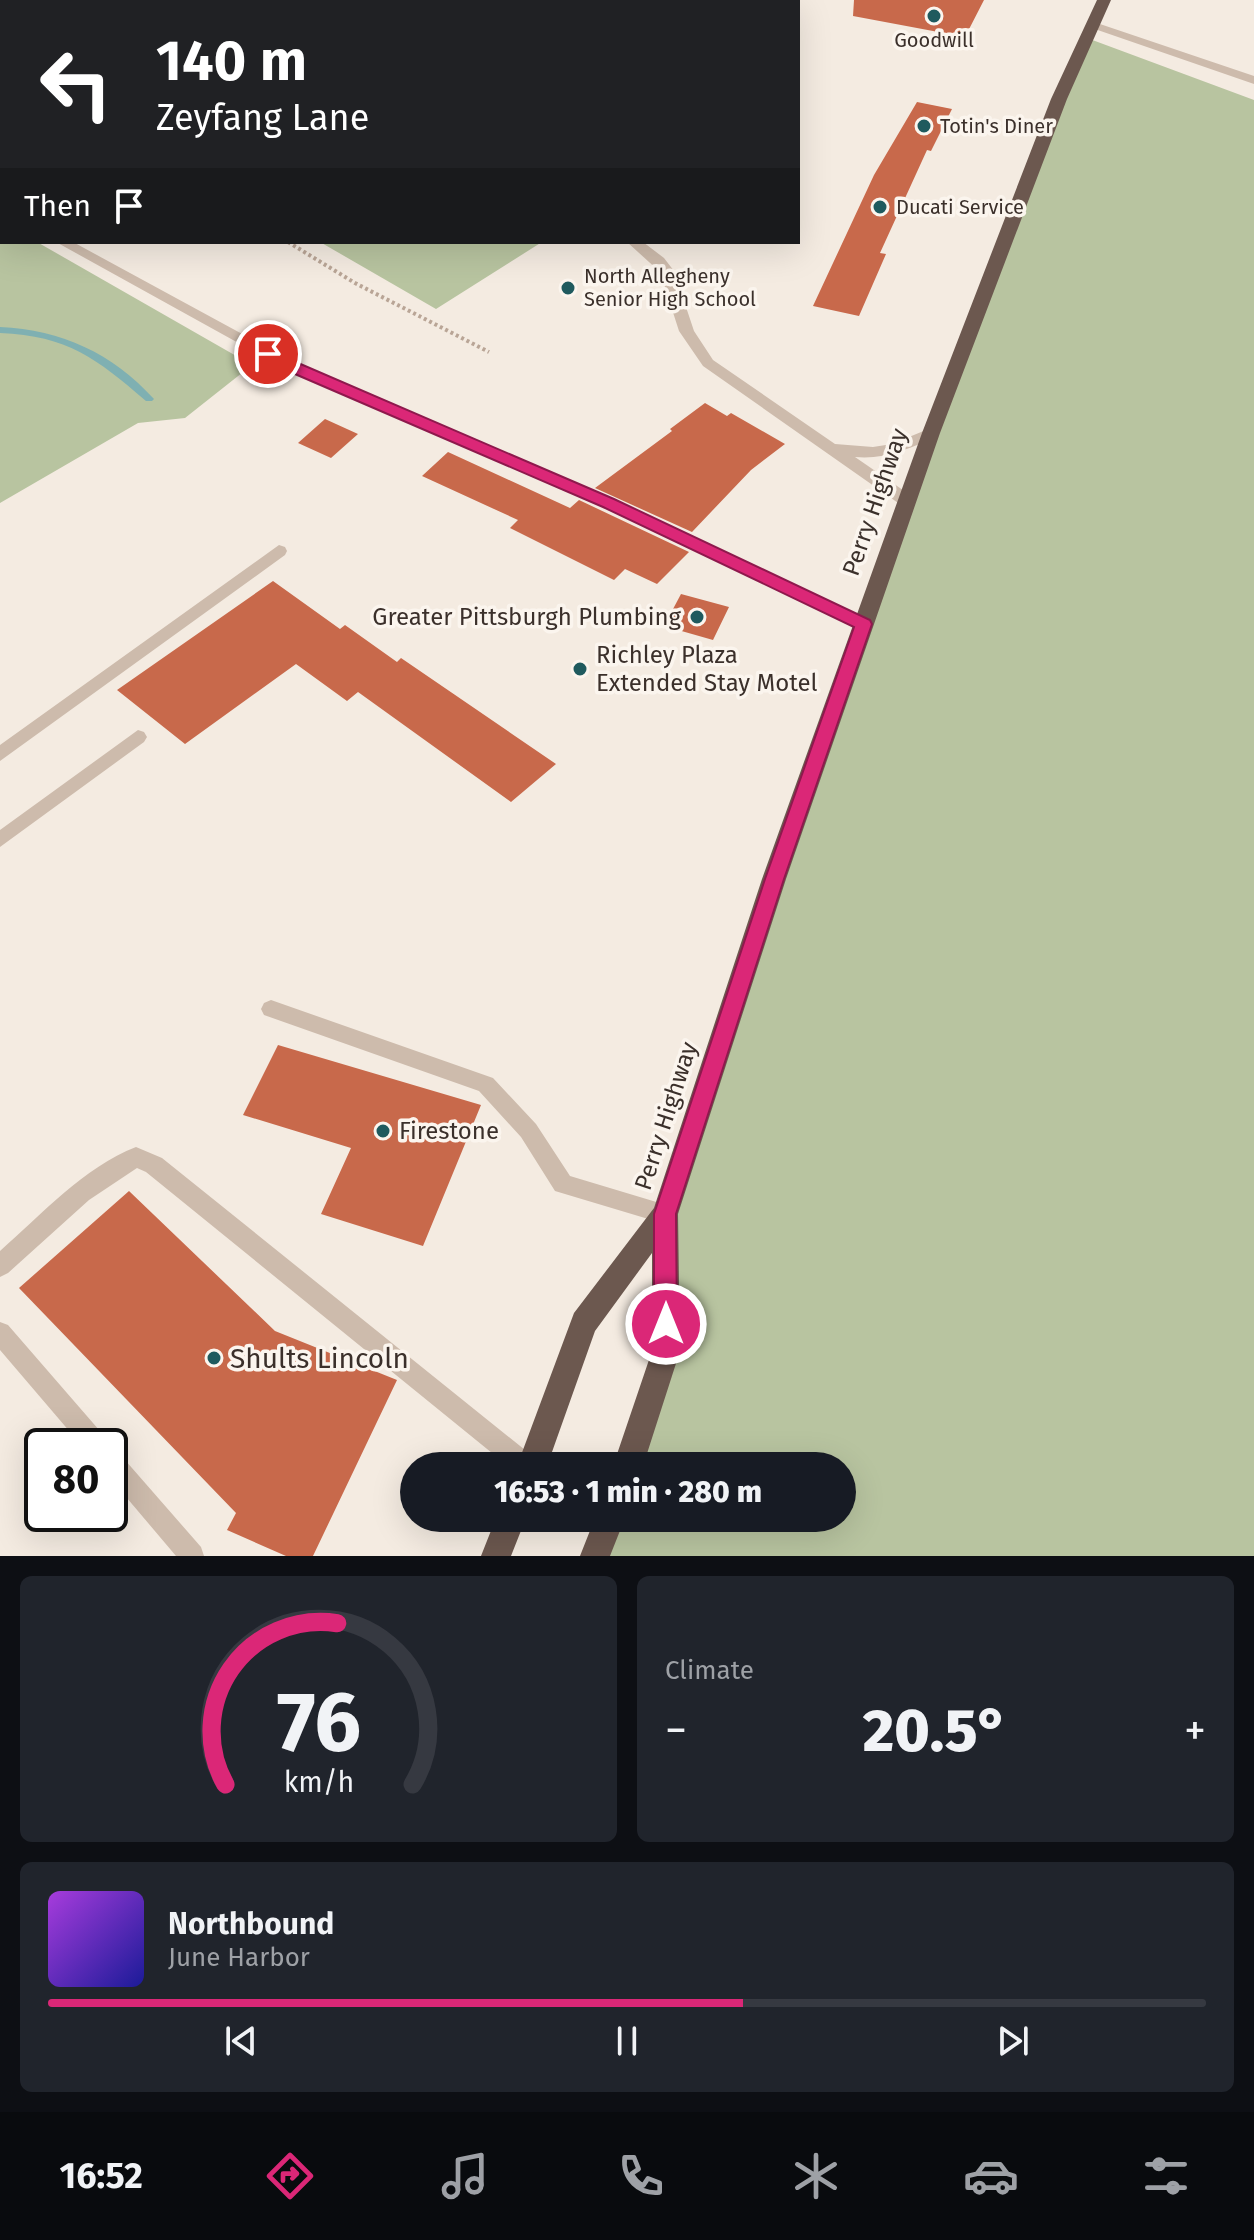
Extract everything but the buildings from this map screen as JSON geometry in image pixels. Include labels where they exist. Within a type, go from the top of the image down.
[{"type":"highway","name":"Perry Highway","points":[[633,1452],[666,1351],[665,1214],[774,879],[931,433],[1005,234],[1059,99],[1104,0]]},
{"type":"highway","name":"Perry Highway","points":[[535,1452],[584,1323],[665,1214]]},
{"type":"highway","points":[[496,1556],[505,1532]]},
{"type":"highway","points":[[595,1556],[604,1532]]},
{"type":"lane","points":[[1093,25],[1254,80]]},
{"type":"lane","points":[[67,244],[294,368],[608,503],[864,624]]},
{"type":"lane","points":[[637,244],[657,260],[671,279],[683,328],[697,352],[720,373],[907,501]]},
{"type":"lane","points":[[826,445],[857,453],[881,452],[931,433]]},
{"type":"lane","points":[[0,754],[279,551]]},
{"type":"lane","points":[[0,840],[138,737]]},
{"type":"lane","points":[[271,1009],[486,1084],[507,1102],[540,1144],[563,1184],[665,1214]]},
{"type":"lane","points":[[0,1266],[55,1215],[118,1166],[136,1157],[154,1165],[513,1452]]},
{"type":"lane","points":[[0,1333],[82,1428]]},
{"type":"lane","points":[[128,1481],[192,1556]]},
{"type":"path","points":[[291,244],[355,283],[489,352]]},
{"type":"green space","points":[[1087,38],[1254,100],[1254,1556],[595,1556],[604,1532],[856,1532],[856,1452],[633,1452],[666,1351],[665,1214],[931,433]]},
{"type":"green space","points":[[0,244],[40,244],[252,365],[185,418],[138,423],[0,503]]},
{"type":"green space","points":[[323,244],[539,244],[436,309]]},
{"type":"waterway","points":[[0,330],[45,334],[82,348],[115,370],[149,399]]},
{"type":"place","name":"Goodwill","points":[[934,16]]},
{"type":"place","name":"Totin's Diner","points":[[924,126]]},
{"type":"place","name":"Ducati Service","points":[[880,207]]},
{"type":"place","name":"North Allegheny Senior High School","points":[[568,288]]},
{"type":"place","name":"Greater Pittsburgh Plumbing","points":[[697,617]]},
{"type":"place","name":"Richley Plaza Extended Stay Motel","points":[[580,669]]},
{"type":"place","name":"Firestone","points":[[383,1131]]},
{"type":"place","name":"Shults Lincoln","points":[[214,1358]]},
{"type":"route","points":[[268,354],[608,503],[864,624],[774,879],[665,1214],[666,1324]]}]
